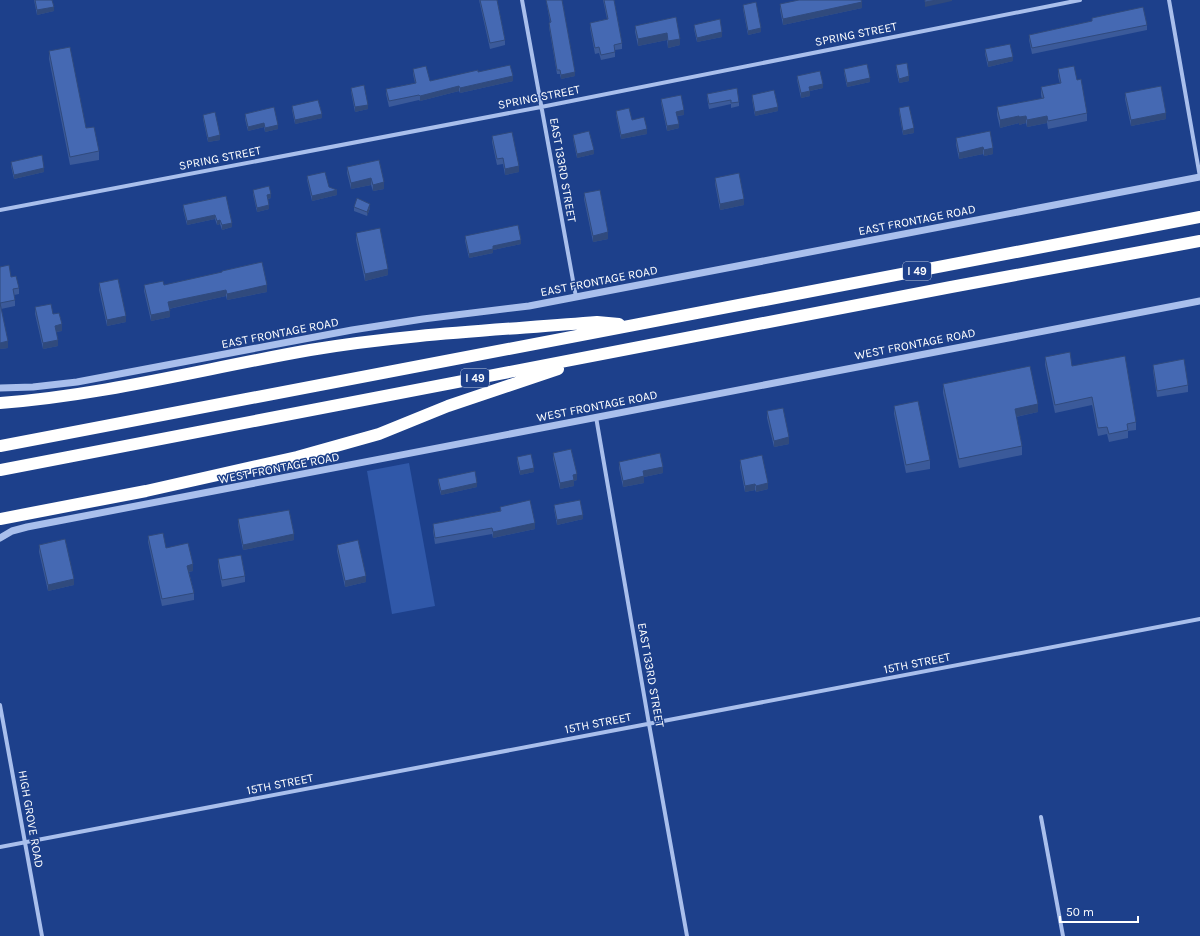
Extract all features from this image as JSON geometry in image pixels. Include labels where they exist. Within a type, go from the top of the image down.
[{"type":"highway","name":"I 49","points":[[0,446],[1200,217]]},
{"type":"highway","name":"I 49","points":[[0,470],[606,353],[1200,241]]},
{"type":"highway","points":[[0,403],[32,401],[84,393],[309,350],[382,340],[597,322],[634,326]]},
{"type":"highway","points":[[0,519],[146,491],[297,457],[379,434],[448,406],[606,353]]},
{"type":"street","name":"EAST 133RD STREET","points":[[522,0],[576,296]]},
{"type":"street","name":"SPRING STREET","points":[[0,210],[541,107],[1080,0]]},
{"type":"street","points":[[1168,0],[1200,177]]},
{"type":"street","name":"EAST FRONTAGE ROAD","points":[[0,388],[33,387],[77,382],[352,330],[423,319],[530,306],[1200,177]]},
{"type":"street","name":"WEST FRONTAGE ROAD","points":[[0,538],[12,531],[27,527],[1200,301]]},
{"type":"street","name":"EAST 133RD STREET","points":[[596,417],[687,936]]},
{"type":"street","name":"15TH STREET","points":[[0,847],[1200,619]]},
{"type":"street","name":"HIGH GROVE ROAD","points":[[0,706],[42,936]]},
{"type":"street","points":[[1041,817],[1063,936]]},
{"type":"shaded area","points":[[409,463],[435,606],[392,614],[367,471]]},
{"type":"building","points":[[35,0],[52,0],[54,7],[37,10]]},
{"type":"building","points":[[480,0],[497,0],[505,40],[490,43]]},
{"type":"building","points":[[546,0],[562,0],[575,72],[561,75],[560,70],[557,70],[549,23],[551,22]]},
{"type":"building","points":[[604,0],[614,0],[622,43],[614,45],[615,52],[601,55],[599,47],[595,48],[590,23],[608,19]]},
{"type":"building","points":[[799,0],[861,0],[862,2],[783,19],[780,4]]},
{"type":"building","points":[[925,0],[937,0],[925,2]]},
{"type":"building","points":[[756,2],[761,28],[748,31],[743,5]]},
{"type":"building","points":[[1143,7],[1147,25],[1032,48],[1029,35],[1092,21],[1092,18]]},
{"type":"building","points":[[676,17],[680,39],[668,41],[667,33],[638,39],[635,26]]},
{"type":"building","points":[[720,19],[722,32],[697,38],[694,25]]},
{"type":"building","points":[[1010,44],[1013,57],[988,62],[985,49]]},
{"type":"building","points":[[70,47],[86,128],[94,127],[99,151],[70,157],[49,51]]},
{"type":"building","points":[[907,63],[909,76],[899,79],[896,65]]},
{"type":"building","points":[[867,64],[870,78],[847,83],[844,69]]},
{"type":"building","points":[[510,65],[513,76],[460,88],[459,86],[420,96],[389,101],[386,89],[416,83],[413,69],[426,66],[430,81],[478,70],[478,72]]},
{"type":"building","points":[[1074,66],[1077,80],[1081,79],[1087,113],[1048,121],[1047,116],[1027,120],[1026,116],[1019,116],[1000,120],[997,107],[1044,98],[1041,87],[1061,83],[1058,69]]},
{"type":"building","points":[[820,71],[823,84],[809,87],[810,91],[801,93],[797,76]]},
{"type":"building","points":[[364,85],[368,105],[355,107],[351,88]]},
{"type":"building","points":[[1161,86],[1166,113],[1131,120],[1125,93]]},
{"type":"building","points":[[737,88],[739,102],[731,103],[731,100],[709,104],[707,94]]},
{"type":"building","points":[[774,90],[778,107],[755,112],[752,95]]},
{"type":"building","points":[[681,95],[684,110],[676,112],[679,124],[667,126],[661,99]]},
{"type":"building","points":[[318,100],[322,114],[295,120],[292,106]]},
{"type":"building","points":[[909,106],[914,128],[903,131],[899,108]]},
{"type":"building","points":[[274,107],[278,125],[265,128],[264,123],[248,127],[245,114]]},
{"type":"building","points":[[629,108],[632,120],[644,117],[647,129],[621,135],[616,111]]},
{"type":"building","points":[[215,112],[220,135],[208,138],[203,115]]},
{"type":"building","points":[[589,131],[594,150],[577,154],[573,135]]},
{"type":"building","points":[[990,131],[993,148],[984,150],[983,147],[959,153],[956,138]]},
{"type":"building","points":[[512,132],[519,166],[505,169],[503,158],[497,159],[492,136]]},
{"type":"building","points":[[42,155],[44,168],[14,175],[11,162]]},
{"type":"building","points":[[379,160],[384,182],[373,185],[371,178],[351,183],[347,167]]},
{"type":"building","points":[[325,172],[329,187],[337,190],[312,196],[307,176]]},
{"type":"building","points":[[739,173],[744,199],[720,204],[715,178]]},
{"type":"building","points":[[269,186],[271,194],[267,195],[269,205],[257,208],[253,190]]},
{"type":"building","points":[[600,190],[608,232],[593,236],[584,193]]},
{"type":"building","points":[[226,196],[232,223],[222,225],[220,220],[217,221],[215,215],[187,221],[183,205]]},
{"type":"building","points":[[357,198],[370,204],[367,212],[354,207]]},
{"type":"building","points":[[518,225],[521,240],[493,246],[493,249],[469,254],[465,236]]},
{"type":"building","points":[[380,228],[388,269],[365,274],[356,233]]},
{"type":"building","points":[[262,262],[267,285],[227,294],[226,290],[168,302],[170,311],[151,315],[144,285],[163,281],[164,285]]},
{"type":"building","points":[[9,265],[11,277],[16,276],[19,288],[13,289],[15,300],[0,303],[0,267]]},
{"type":"building","points":[[118,279],[126,316],[107,320],[99,283]]},
{"type":"building","points":[[0,303],[8,341],[0,343]]},
{"type":"building","points":[[51,304],[53,314],[59,313],[62,324],[55,326],[58,340],[43,343],[35,307]]},
{"type":"building","points":[[1070,352],[1072,366],[1125,356],[1136,422],[1127,424],[1128,430],[1109,434],[1107,427],[1098,428],[1092,397],[1055,405],[1045,357]]},
{"type":"building","points":[[1184,359],[1188,385],[1157,391],[1153,365]]},
{"type":"building","points":[[1030,366],[1038,404],[1015,409],[1022,446],[959,459],[943,384]]},
{"type":"building","points":[[918,401],[930,460],[906,465],[894,406]]},
{"type":"building","points":[[783,408],[789,437],[774,441],[767,411]]},
{"type":"building","points":[[571,449],[577,474],[573,475],[574,480],[560,483],[553,453]]},
{"type":"building","points":[[660,453],[663,467],[643,471],[644,476],[623,481],[619,462]]},
{"type":"building","points":[[531,454],[534,468],[520,471],[517,457]]},
{"type":"building","points":[[762,455],[768,483],[756,486],[755,484],[745,486],[740,460]]},
{"type":"building","points":[[475,471],[477,483],[441,491],[438,479]]},
{"type":"building","points":[[530,500],[535,523],[493,532],[492,528],[435,538],[433,524],[501,511],[500,507]]},
{"type":"building","points":[[580,500],[583,515],[557,520],[554,505]]},
{"type":"building","points":[[289,510],[294,534],[243,545],[238,519]]},
{"type":"building","points":[[163,533],[166,548],[188,543],[193,564],[187,566],[194,593],[162,599],[148,536]]},
{"type":"building","points":[[65,539],[74,579],[48,585],[39,545]]},
{"type":"building","points":[[358,540],[366,576],[345,581],[337,545]]},
{"type":"building","points":[[241,555],[245,576],[222,580],[218,559]]}]
